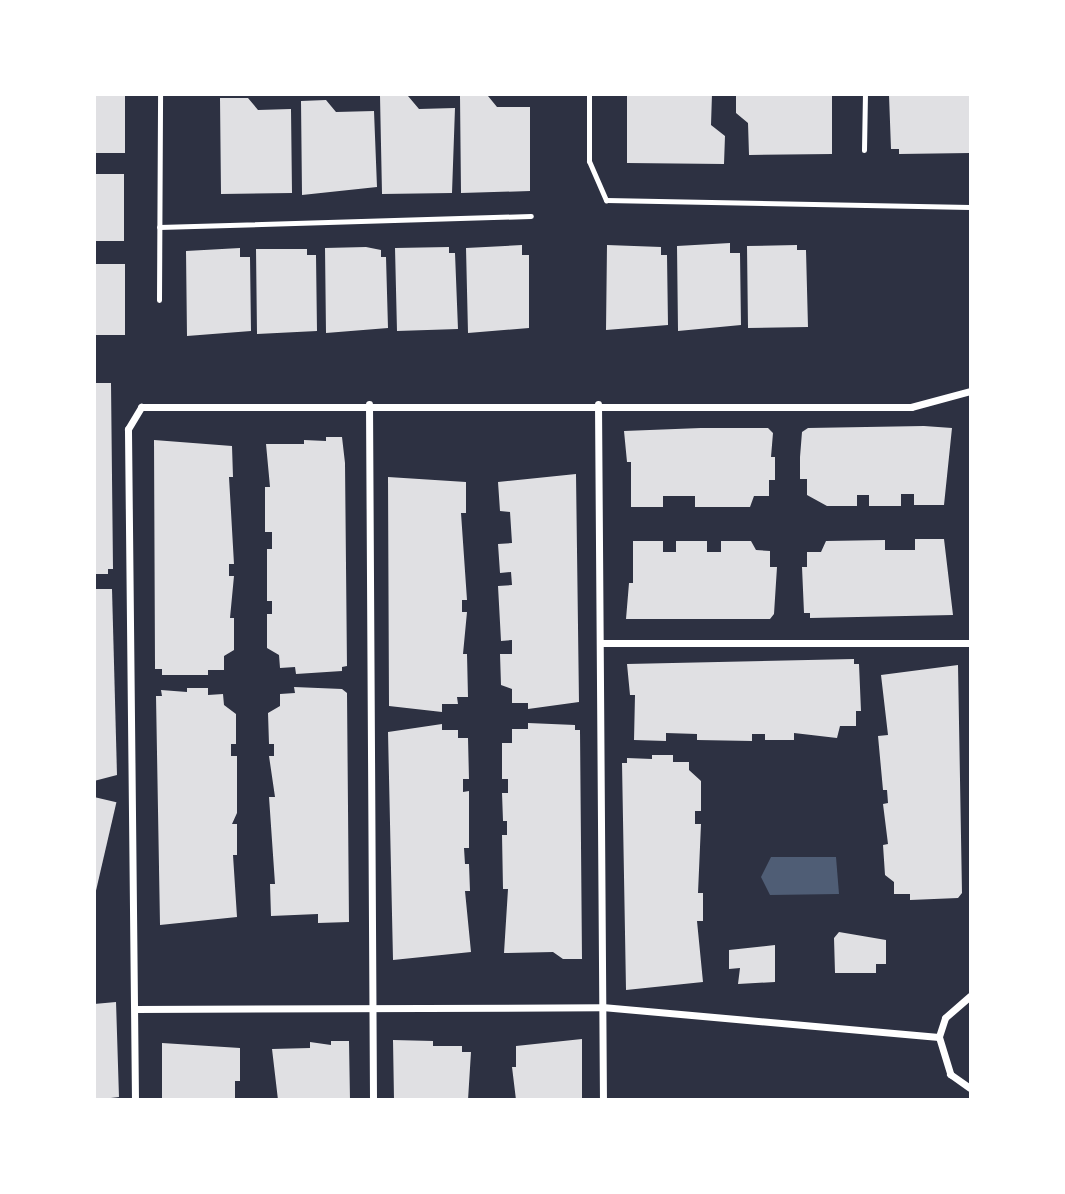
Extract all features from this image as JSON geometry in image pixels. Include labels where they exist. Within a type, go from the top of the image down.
[{"type":"street","points":[[135,1100],[128,429],[141,407],[598,404],[911,407],[971,391]]},
{"type":"street","points":[[369,404],[373,1100]]},
{"type":"street","points":[[598,404],[603,1100]]},
{"type":"street","points":[[600,643],[971,643]]},
{"type":"street","points":[[971,996],[944,1018],[939,1037],[950,1074],[971,1088]]},
{"type":"street","points":[[135,1009],[602,1007],[939,1037]]},
{"type":"lane","points":[[159,300],[160,94]]},
{"type":"lane","points":[[589,94],[589,161],[606,200],[971,207]]},
{"type":"lane","points":[[864,150],[865,94]]},
{"type":"lane","points":[[159,227],[531,216]]},
{"type":"water","points":[[771,857],[836,857],[839,894],[770,895],[761,877]]},
{"type":"building","points":[[94,94],[125,94],[125,153],[94,153]]},
{"type":"building","points":[[712,94],[711,125],[725,136],[724,164],[627,163],[627,95]]},
{"type":"building","points":[[736,94],[832,94],[832,154],[749,155],[748,123],[736,113]]},
{"type":"building","points":[[970,94],[970,153],[899,154],[899,149],[891,149],[889,95]]},
{"type":"building","points":[[380,96],[408,96],[419,109],[455,108],[452,193],[382,194]]},
{"type":"building","points":[[460,96],[488,96],[497,107],[530,107],[530,191],[461,193]]},
{"type":"building","points":[[220,98],[248,98],[258,110],[291,109],[292,193],[221,194]]},
{"type":"building","points":[[326,100],[336,112],[374,111],[377,187],[302,195],[301,101]]},
{"type":"building","points":[[94,174],[124,174],[124,241],[94,241]]},
{"type":"building","points":[[730,243],[730,253],[740,253],[741,325],[678,331],[677,246]]},
{"type":"building","points":[[522,245],[522,255],[529,255],[529,328],[468,333],[466,248]]},
{"type":"building","points":[[607,245],[661,247],[661,255],[667,255],[668,325],[606,330]]},
{"type":"building","points":[[797,245],[797,250],[806,250],[808,327],[748,328],[747,246]]},
{"type":"building","points":[[366,247],[381,250],[381,257],[386,257],[388,328],[326,333],[325,248]]},
{"type":"building","points":[[449,247],[449,253],[455,253],[458,329],[397,331],[395,248]]},
{"type":"building","points":[[240,248],[240,257],[250,257],[251,331],[187,336],[186,251]]},
{"type":"building","points":[[256,249],[307,249],[307,255],[316,255],[317,331],[257,334]]},
{"type":"building","points":[[94,264],[125,264],[125,335],[94,335]]},
{"type":"building","points":[[94,383],[111,383],[113,569],[108,569],[108,574],[94,574]]},
{"type":"building","points":[[768,428],[773,433],[771,457],[775,457],[775,480],[769,480],[769,496],[754,496],[750,507],[695,507],[695,496],[663,496],[663,507],[631,507],[631,462],[627,462],[624,431]]},
{"type":"building","points":[[808,428],[952,428],[944,505],[914,505],[914,494],[901,494],[901,506],[869,506],[869,495],[857,495],[857,506],[827,506],[807,495],[807,479],[800,479],[800,457],[802,432]]},
{"type":"building","points":[[326,437],[342,437],[345,463],[347,666],[342,667],[342,671],[296,674],[295,667],[280,668],[279,655],[267,648],[267,614],[272,614],[272,601],[267,601],[267,549],[272,549],[272,532],[265,532],[265,487],[270,487],[266,444],[304,444],[304,440],[326,441]]},
{"type":"building","points":[[154,440],[232,446],[233,477],[229,477],[234,564],[229,564],[229,576],[234,576],[230,618],[234,618],[234,650],[224,656],[224,670],[208,670],[208,675],[162,675],[162,669],[155,669]]},
{"type":"building","points":[[576,474],[579,702],[528,709],[528,703],[512,703],[512,689],[501,685],[500,654],[512,654],[512,640],[501,641],[498,586],[512,585],[511,572],[500,573],[498,544],[512,543],[510,512],[500,511],[498,482]]},
{"type":"building","points":[[388,477],[466,482],[466,513],[461,513],[467,600],[462,600],[462,612],[467,612],[463,654],[467,654],[468,697],[457,697],[458,704],[442,704],[442,712],[389,706]]},
{"type":"building","points":[[915,539],[944,539],[953,615],[810,618],[810,613],[804,613],[802,567],[807,567],[807,552],[821,552],[826,541],[885,540],[885,550],[915,550]]},
{"type":"building","points":[[633,541],[663,541],[663,552],[676,552],[676,541],[707,541],[707,552],[721,552],[721,541],[751,541],[756,550],[770,551],[770,567],[777,567],[774,614],[770,619],[626,619],[629,583],[633,583]]},
{"type":"building","points":[[95,589],[112,589],[117,775],[94,781]]},
{"type":"building","points":[[854,659],[854,664],[859,664],[861,711],[856,711],[856,726],[840,726],[837,738],[794,733],[794,740],[765,740],[765,734],[752,734],[752,741],[697,740],[697,734],[666,733],[666,741],[634,740],[635,695],[630,695],[627,664]]},
{"type":"building","points":[[958,665],[962,893],[958,898],[910,900],[910,894],[894,894],[894,882],[885,875],[883,845],[888,844],[883,804],[888,803],[887,790],[883,790],[878,736],[888,735],[881,675]]},
{"type":"building","points":[[294,687],[342,689],[347,693],[349,922],[318,923],[318,914],[271,916],[270,884],[275,884],[269,797],[275,797],[269,756],[274,756],[274,744],[269,744],[268,713],[280,706],[280,694],[295,693]]},
{"type":"building","points":[[187,688],[208,688],[208,695],[223,694],[224,705],[236,714],[236,744],[231,744],[231,756],[237,756],[237,813],[232,824],[237,824],[237,855],[233,855],[237,917],[160,925],[156,696],[162,696],[161,690],[187,692]]},
{"type":"building","points":[[528,723],[575,725],[575,730],[580,730],[582,959],[563,959],[553,952],[504,953],[508,889],[503,889],[502,835],[507,835],[507,821],[503,821],[502,793],[508,793],[508,779],[502,779],[502,743],[512,743],[512,729],[528,729]]},
{"type":"building","points":[[442,724],[442,730],[458,730],[458,738],[468,738],[469,779],[463,779],[463,792],[469,791],[469,848],[464,848],[465,864],[469,864],[470,891],[465,891],[471,952],[393,960],[388,732]]},
{"type":"building","points":[[652,755],[673,755],[673,762],[689,762],[689,770],[701,781],[701,811],[695,811],[695,824],[701,824],[698,893],[703,893],[703,921],[697,921],[703,982],[626,990],[622,763],[627,763],[627,758],[652,759]]},
{"type":"building","points":[[94,797],[116,802],[94,899]]},
{"type":"building","points":[[839,932],[886,940],[886,964],[876,964],[876,973],[835,973],[834,938]]},
{"type":"building","points":[[775,945],[775,982],[738,984],[740,968],[729,969],[729,950]]},
{"type":"building","points":[[116,1002],[119,1097],[94,1100],[94,1004]]},
{"type":"building","points":[[582,1039],[582,1100],[516,1100],[512,1067],[516,1067],[516,1046]]},
{"type":"building","points":[[393,1040],[433,1041],[433,1046],[462,1046],[462,1052],[471,1052],[468,1100],[394,1100]]},
{"type":"building","points":[[331,1041],[349,1041],[350,1100],[278,1100],[272,1049],[310,1048],[310,1042],[331,1045]]},
{"type":"building","points":[[162,1043],[240,1048],[240,1081],[235,1081],[235,1100],[162,1100]]}]
